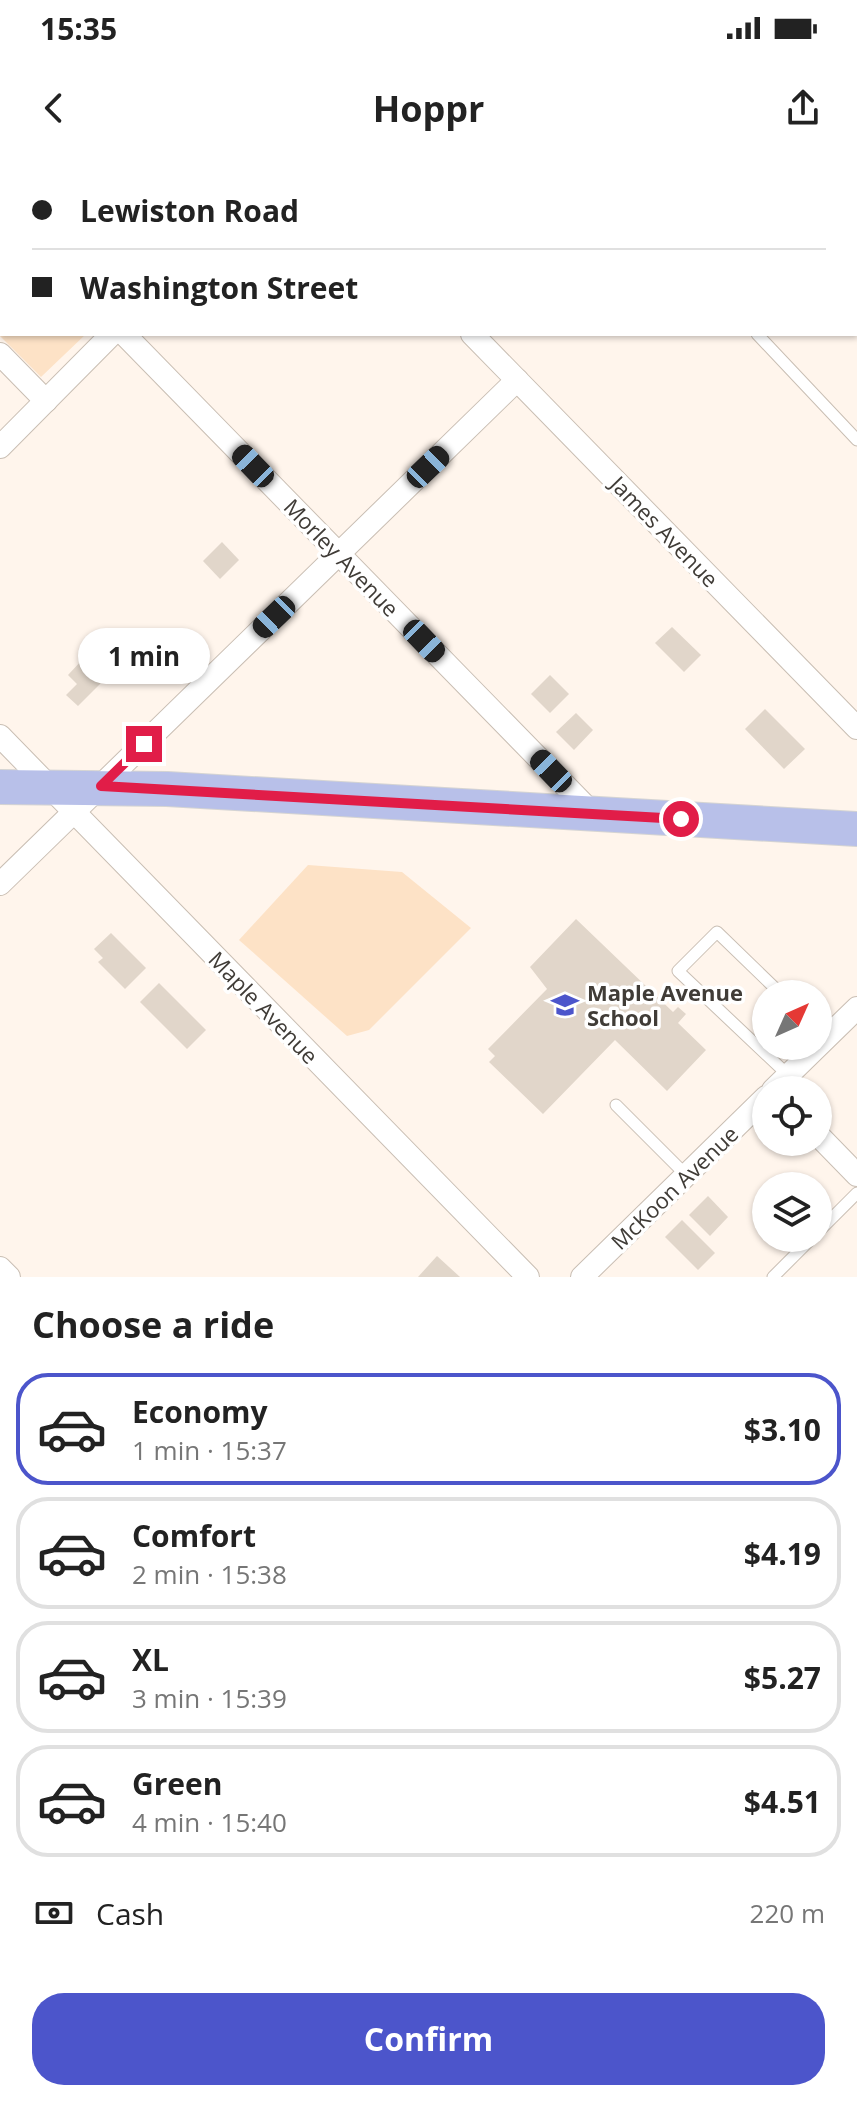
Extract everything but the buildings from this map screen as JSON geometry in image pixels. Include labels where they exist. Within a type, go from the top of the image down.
[{"type":"main road","points":[[0,787],[101,786],[857,829]]},
{"type":"street","points":[[0,447],[110,336]]},
{"type":"street","name":"Morley Avenue","points":[[126,336],[593,814]]},
{"type":"street","name":"James Avenue","points":[[474,336],[857,728]]},
{"type":"street","points":[[0,354],[46,401]]},
{"type":"street","points":[[0,884],[517,380]]},
{"type":"street","name":"Maple Avenue","points":[[0,736],[528,1277]]},
{"type":"street","points":[[832,1027],[857,1008]]},
{"type":"street","points":[[786,1076],[800,1060]]},
{"type":"street","name":"McKoon Avenue","points":[[582,1277],[752,1111]]},
{"type":"street","points":[[832,1149],[857,1175]]},
{"type":"street","points":[[0,1268],[9,1277]]},
{"type":"lane","points":[[759,336],[857,440]]},
{"type":"lane","points":[[752,1057],[678,971],[717,932],[767,980]]},
{"type":"lane","points":[[755,1060],[768,1076]]},
{"type":"lane","points":[[616,1105],[686,1175]]},
{"type":"lane","points":[[832,1218],[857,1193]]},
{"type":"lane","points":[[773,1277],[798,1252]]},
{"type":"shaded area","points":[[0,336],[84,336],[41,377]]},
{"type":"shaded area","points":[[308,865],[402,872],[471,928],[369,1030],[347,1036],[239,940]]},
{"type":"place","name":"Maple Avenue School","points":[[565,1005]]},
{"type":"route","points":[[144,744],[101,786],[681,819]]}]
